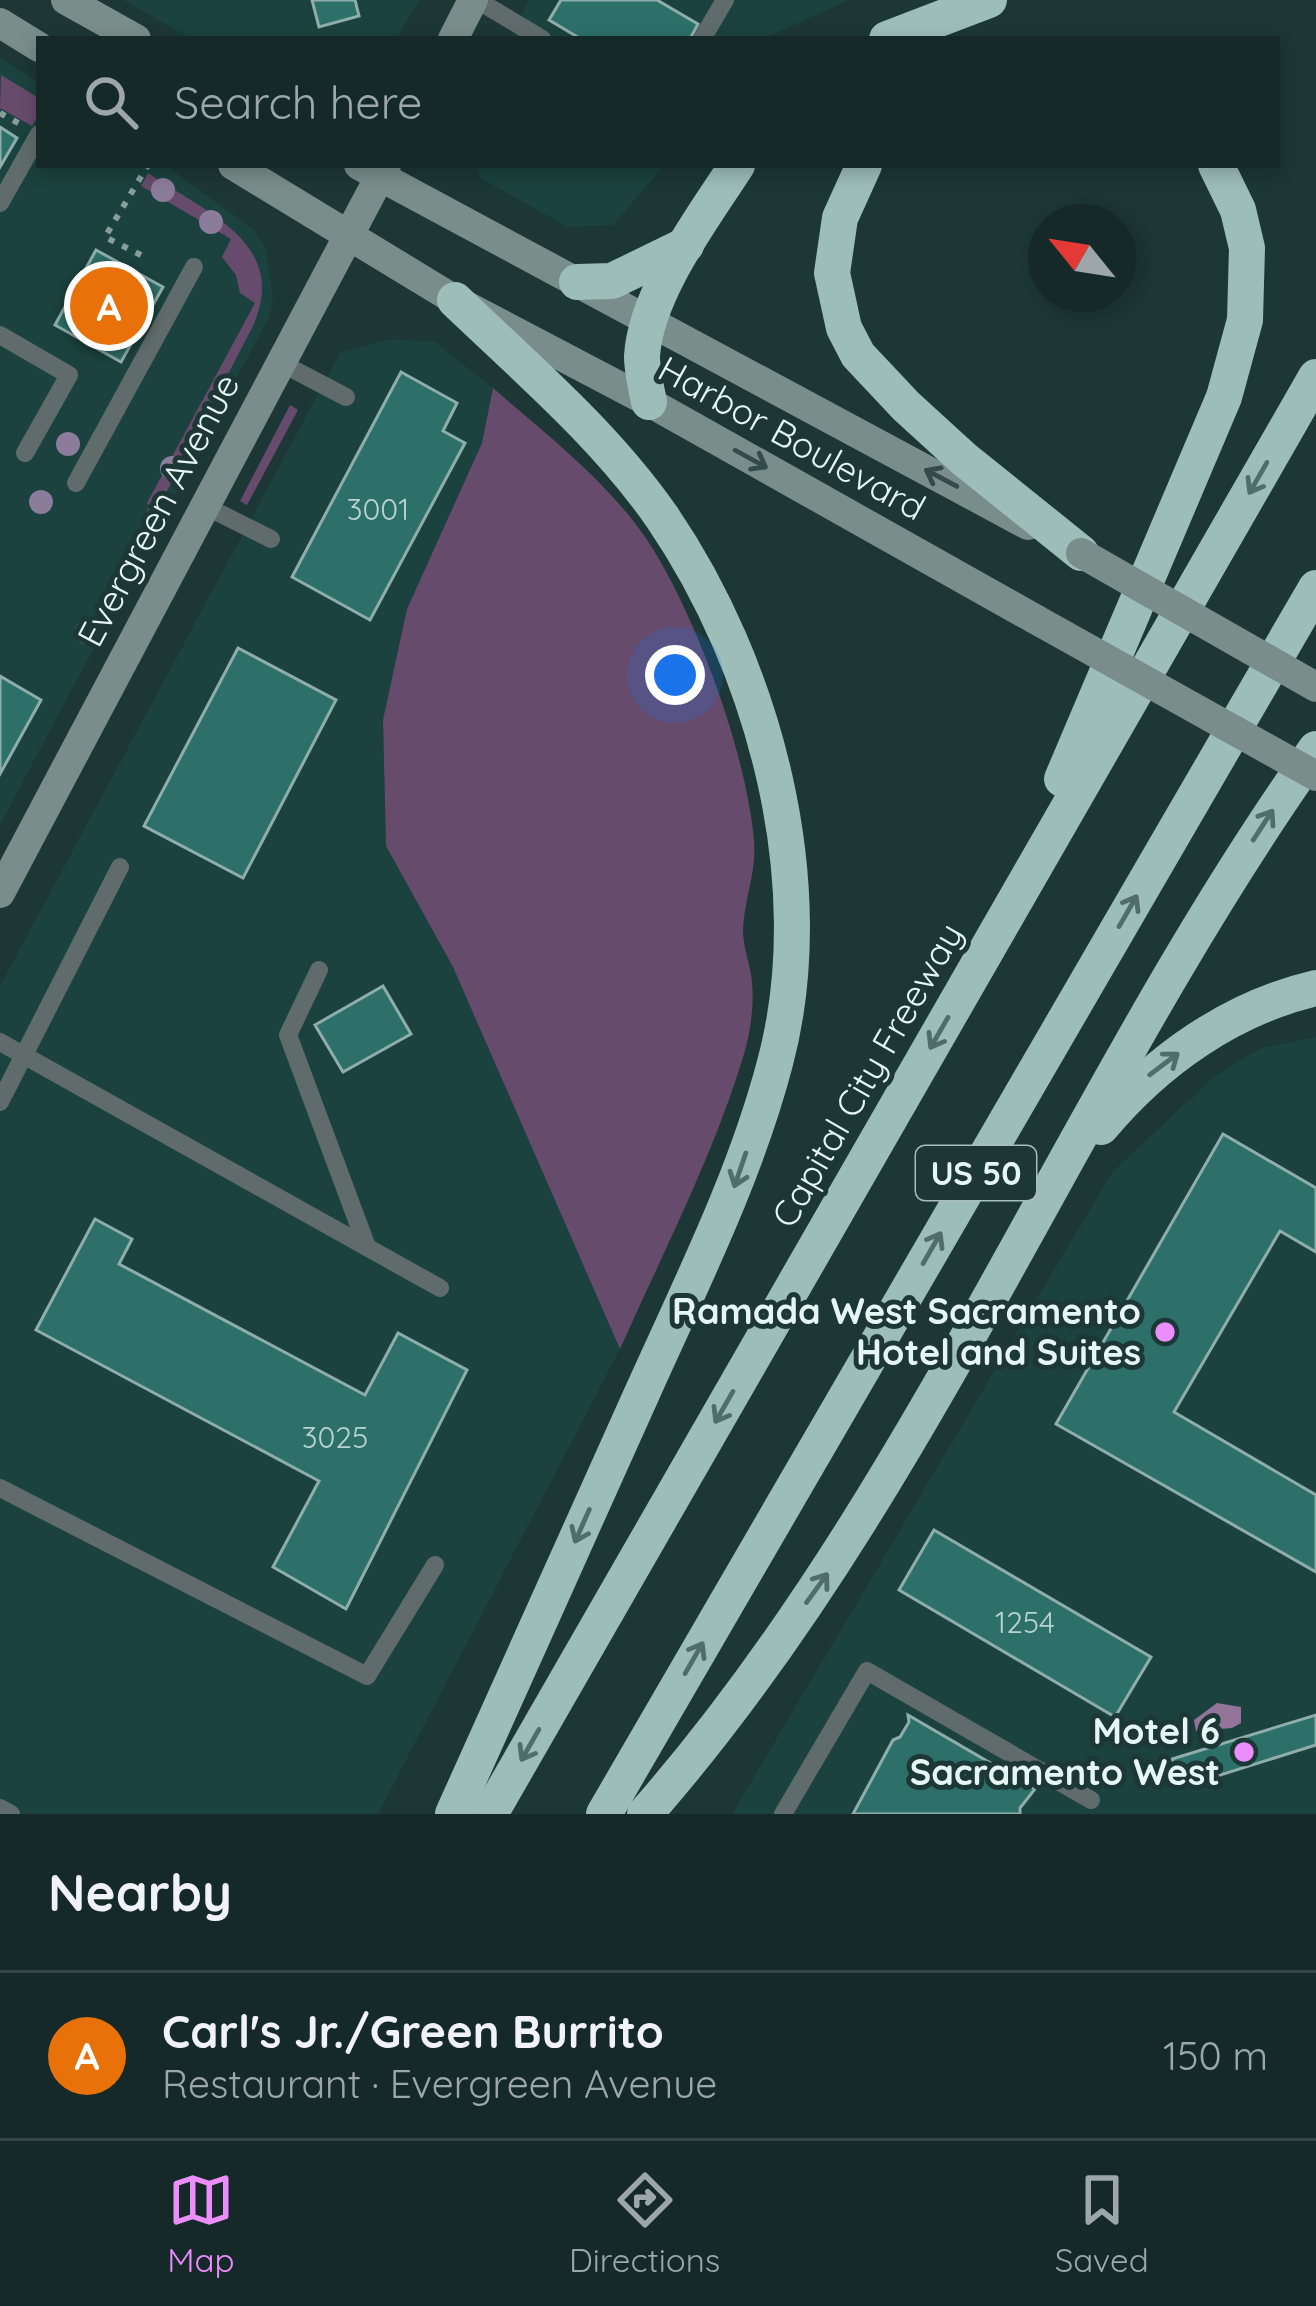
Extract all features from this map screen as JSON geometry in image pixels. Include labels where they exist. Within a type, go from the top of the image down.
[{"type":"highway","points":[[895,36],[989,0]]},
{"type":"highway","points":[[649,402],[642,358],[648,320],[686,245],[735,168]]},
{"type":"highway","points":[[863,168],[840,218],[832,273],[844,328],[858,355],[964,459],[1081,553]]},
{"type":"highway","points":[[998,931],[1224,398],[1245,320],[1247,248],[1238,210],[1217,168]]},
{"type":"highway","points":[[577,282],[612,281],[686,245]]},
{"type":"highway","points":[[453,1814],[734,1188],[777,1059],[788,975],[791,889],[779,797],[750,687],[706,592],[662,517],[595,434],[455,300]]},
{"type":"highway","name":"Capital City Freeway","points":[[490,1814],[1316,377]]},
{"type":"highway","name":"US 50","points":[[604,1814],[1316,588]]},
{"type":"highway","points":[[644,1814],[696,1755],[832,1567],[1181,952],[1316,748]]},
{"type":"highway","points":[[1013,1252],[1081,1150],[1156,1067],[1224,1025],[1284,996],[1316,988]]},
{"type":"main road","points":[[455,36],[475,0]]},
{"type":"main road","points":[[81,4],[131,36]]},
{"type":"main road","points":[[0,23],[36,44]]},
{"type":"main road","name":"Harbor Boulevard","points":[[238,168],[455,300],[649,402],[1316,776]]},
{"type":"main road","name":"Harbor Boulevard","points":[[374,169],[1081,553],[1316,687]]},
{"type":"main road","name":"Evergreen Avenue","points":[[1,887],[349,236],[374,169]]},
{"type":"lane","points":[[475,0],[537,36]]},
{"type":"lane","points":[[704,36],[722,1]]},
{"type":"lane","points":[[0,203],[34,131]]},
{"type":"lane","points":[[76,483],[194,267]]},
{"type":"lane","points":[[0,335],[69,375],[25,453]]},
{"type":"lane","points":[[281,363],[346,398]]},
{"type":"lane","points":[[206,506],[271,539]]},
{"type":"lane","points":[[0,1102],[120,867]]},
{"type":"lane","points":[[319,970],[288,1035],[367,1247]]},
{"type":"lane","points":[[0,1042],[440,1288]]},
{"type":"lane","points":[[0,1488],[367,1676],[435,1565]]},
{"type":"lane","points":[[783,1814],[867,1671],[1091,1800]]},
{"type":"lane","points":[[0,1808],[11,1814]]},
{"type":"path","points":[[0,113],[34,131]]},
{"type":"path","points":[[141,255],[105,237],[146,168]]},
{"type":"shaded area","points":[[123,0],[419,0],[398,36],[187,36]]},
{"type":"shaded area","points":[[529,0],[849,0],[770,36],[511,36]]},
{"type":"shaded area","points":[[0,58],[36,80],[36,168],[169,168],[255,231],[266,250],[273,299],[268,319],[0,825]]},
{"type":"shaded area","points":[[1,75],[36,96],[32,126],[0,108]]},
{"type":"shaded area","points":[[477,168],[662,168],[613,225],[568,227],[480,178]]},
{"type":"shaded area","points":[[148,173],[237,234],[260,274],[261,299],[252,328],[153,518],[145,513],[147,503],[255,303],[240,293],[236,275],[222,257],[231,239],[141,186]]},
{"type":"shaded area","points":[[390,339],[435,342],[493,388],[482,443],[407,609],[383,720],[386,846],[453,967],[620,1349],[378,1814],[0,1814],[0,986],[340,353]]},
{"type":"shaded area","points":[[493,388],[600,483],[653,549],[687,614],[718,690],[741,768],[754,840],[743,930],[753,990],[746,1047],[705,1162],[620,1349],[453,967],[386,846],[383,720],[407,609],[482,443]]},
{"type":"shaded area","points":[[290,405],[298,410],[247,505],[240,501]]},
{"type":"shaded area","points":[[1316,1037],[1316,1814],[732,1814],[1112,1172],[1214,1077],[1261,1048]]},
{"type":"shaded area","points":[[1217,1703],[1241,1707],[1241,1723],[1196,1731],[1194,1720]]},
{"type":"building","points":[[312,0],[355,0],[359,16],[319,27]]},
{"type":"building","points":[[561,0],[657,0],[698,24],[692,36],[576,36],[549,20]]},
{"type":"building","points":[[0,127],[17,138],[0,167]]},
{"type":"building","points":[[96,250],[163,287],[121,362],[55,325]]},
{"type":"building","points":[[401,372],[457,403],[443,431],[465,443],[370,620],[292,577]]},
{"type":"building","points":[[238,648],[336,700],[243,878],[144,826]]},
{"type":"building","points":[[0,676],[41,700],[0,774]]},
{"type":"building","points":[[383,986],[411,1034],[343,1072],[315,1025]]},
{"type":"building","name":"Ramada West Sacramento Hotel and Suites","points":[[1223,1134],[1316,1188],[1316,1252],[1280,1231],[1174,1412],[1316,1495],[1316,1572],[1056,1424]]},
{"type":"building","points":[[95,1219],[132,1239],[119,1264],[365,1395],[398,1333],[467,1370],[346,1609],[273,1567],[319,1481],[36,1330]]},
{"type":"building","points":[[934,1530],[1151,1657],[1115,1717],[899,1590]]},
{"type":"building","points":[[908,1715],[1035,1789],[1020,1814],[853,1814],[893,1740],[909,1722]]},
{"type":"building","name":"Motel 6 Sacramento West","points":[[1316,1715],[1316,1745],[1182,1787],[1172,1759]]},
{"type":"place","name":"Carl's Jr./Green Burrito","points":[[109,306]]},
{"type":"place","name":"Ramada West Sacramento Hotel and Suites","points":[[1165,1332]]},
{"type":"place","name":"Motel 6 Sacramento West","points":[[1244,1752]]}]
